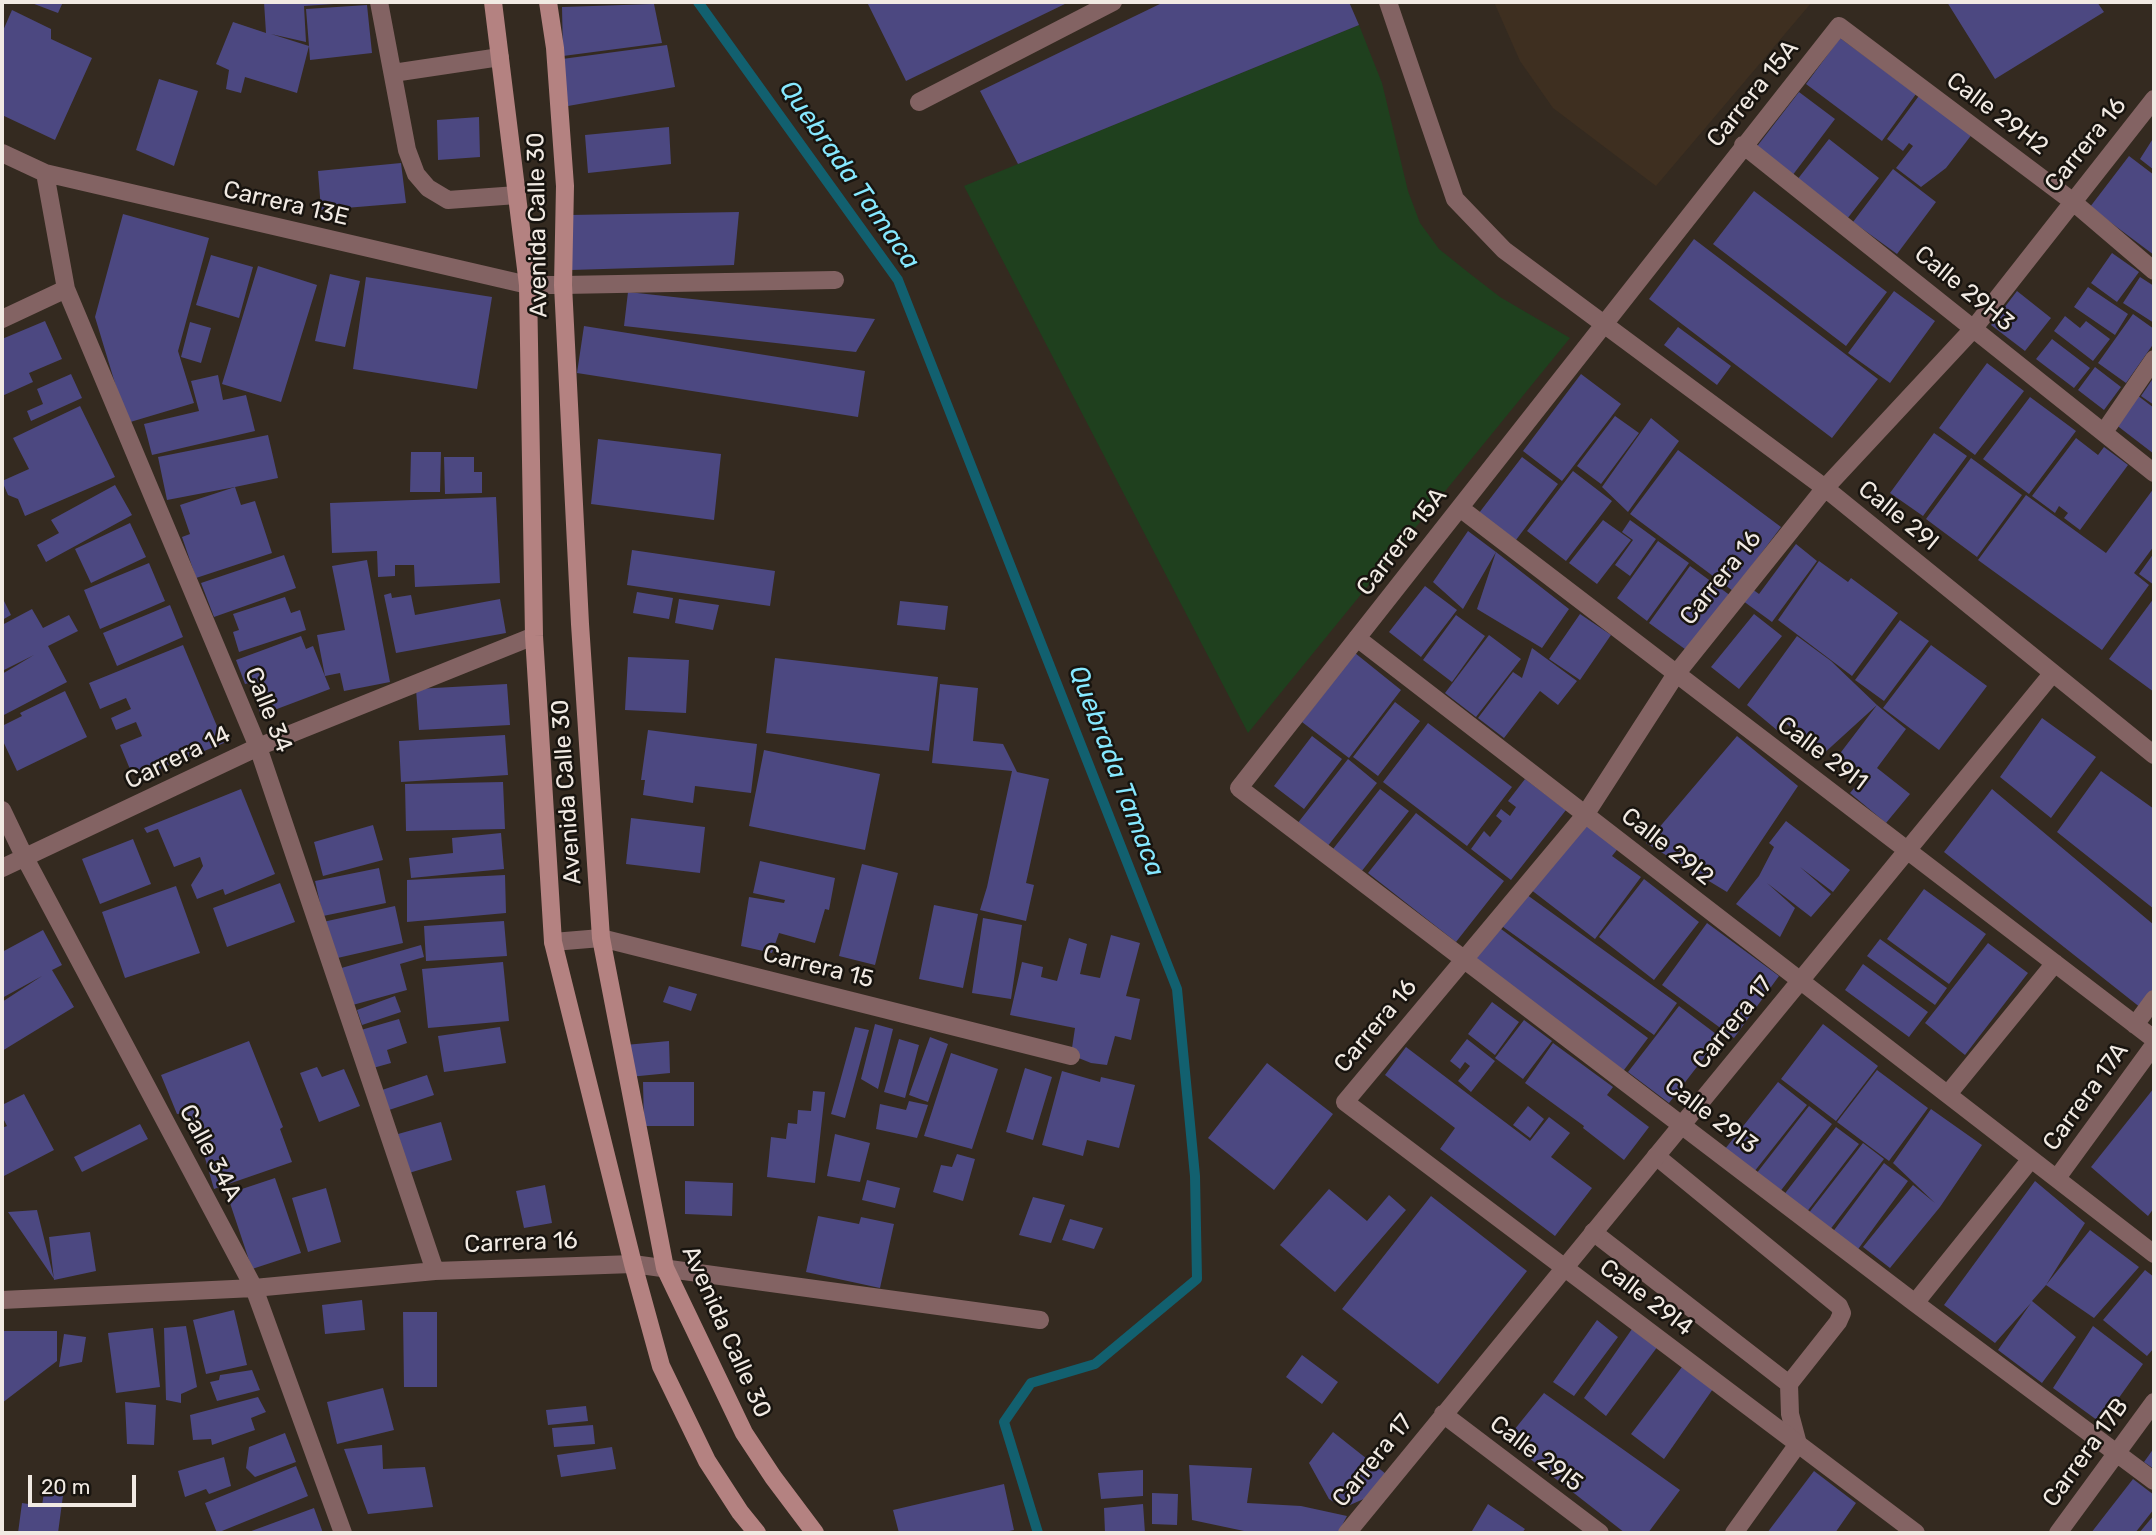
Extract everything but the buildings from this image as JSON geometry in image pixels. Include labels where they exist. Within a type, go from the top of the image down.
[{"type":"main road","name":"Avenida Calle 30","points":[[493,2],[528,285],[534,636],[553,942],[661,1366],[707,1461],[757,1533]]},
{"type":"main road","name":"Avenida Calle 30","points":[[548,2],[555,48],[565,186],[563,285],[580,624],[601,938],[665,1268],[744,1433],[815,1533]]},
{"type":"street","points":[[379,2],[407,150],[416,174],[428,188],[448,200],[517,195]]},
{"type":"street","points":[[919,102],[1112,2]]},
{"type":"street","points":[[1388,2],[1455,199],[1504,250],[1603,325]]},
{"type":"street","name":"Carrera 15A","points":[[1239,788],[1839,26]]},
{"type":"street","name":"Calle 29H2","points":[[1839,26],[2072,201],[2154,271]]},
{"type":"street","points":[[393,73],[500,57]]},
{"type":"street","name":"Carrera 16","points":[[1345,1102],[1585,815],[1676,674],[1825,488],[1974,328],[2154,99]]},
{"type":"street","name":"Calle 29H3","points":[[1743,145],[2154,473]]},
{"type":"street","name":"Carrera 13E","points":[[2,153],[45,173],[528,285],[835,280]]},
{"type":"street","name":"Calle 34","points":[[45,173],[66,289],[258,747],[435,1271]]},
{"type":"street","points":[[2,319],[66,289]]},
{"type":"street","name":"Calle 29I","points":[[1603,325],[1825,488],[2052,674],[2151,746]]},
{"type":"street","points":[[2104,432],[2154,359]]},
{"type":"street","name":"Calle 29I1","points":[[1460,508],[2154,1039]]},
{"type":"street","name":"Carrera 14","points":[[2,869],[258,747],[534,636]]},
{"type":"street","name":"Calle 29I2","points":[[1357,638],[2154,1252]]},
{"type":"street","name":"Carrera 17","points":[[1356,1530],[1443,1415],[2052,674]]},
{"type":"street","name":"Calle 29I3","points":[[1239,788],[1915,1303],[2154,1481]]},
{"type":"street","name":"Calle 34A","points":[[2,810],[254,1288],[343,1533]]},
{"type":"street","name":"Carrera 15","points":[[553,942],[601,938],[1071,1056]]},
{"type":"street","points":[[1948,1094],[2055,963]]},
{"type":"street","name":"Carrera 17A","points":[[2135,1025],[2154,999]]},
{"type":"street","name":"Carrera 17A","points":[[2057,1178],[2154,1045]]},
{"type":"street","name":"Calle 29I4","points":[[1345,1102],[1916,1533]]},
{"type":"street","points":[[1656,1156],[1839,1306],[1842,1313],[1839,1322],[1789,1384],[1790,1414],[1798,1444],[1734,1533]]},
{"type":"street","points":[[1915,1303],[2031,1158]]},
{"type":"street","points":[[1592,1232],[1789,1384]]},
{"type":"street","name":"Carrera 16","points":[[2,1300],[254,1288],[435,1271],[633,1264],[1040,1320]]},
{"type":"street","name":"Carrera 17B","points":[[2058,1533],[2154,1402]]},
{"type":"street","name":"Calle 29I5","points":[[1443,1415],[1600,1533]]},
{"type":"shaded area","points":[[1494,2],[1812,2],[1656,186],[1553,108],[1520,61]]},
{"type":"green space","points":[[1359,25],[1382,83],[1408,191],[1420,223],[1439,249],[1500,297],[1570,338],[1248,733],[964,186]]},
{"type":"waterway","name":"Quebrada Tamaca","points":[[698,2],[898,280],[1177,989],[1195,1176],[1197,1279],[1095,1364],[1031,1383],[1004,1422],[1038,1533]]}]
